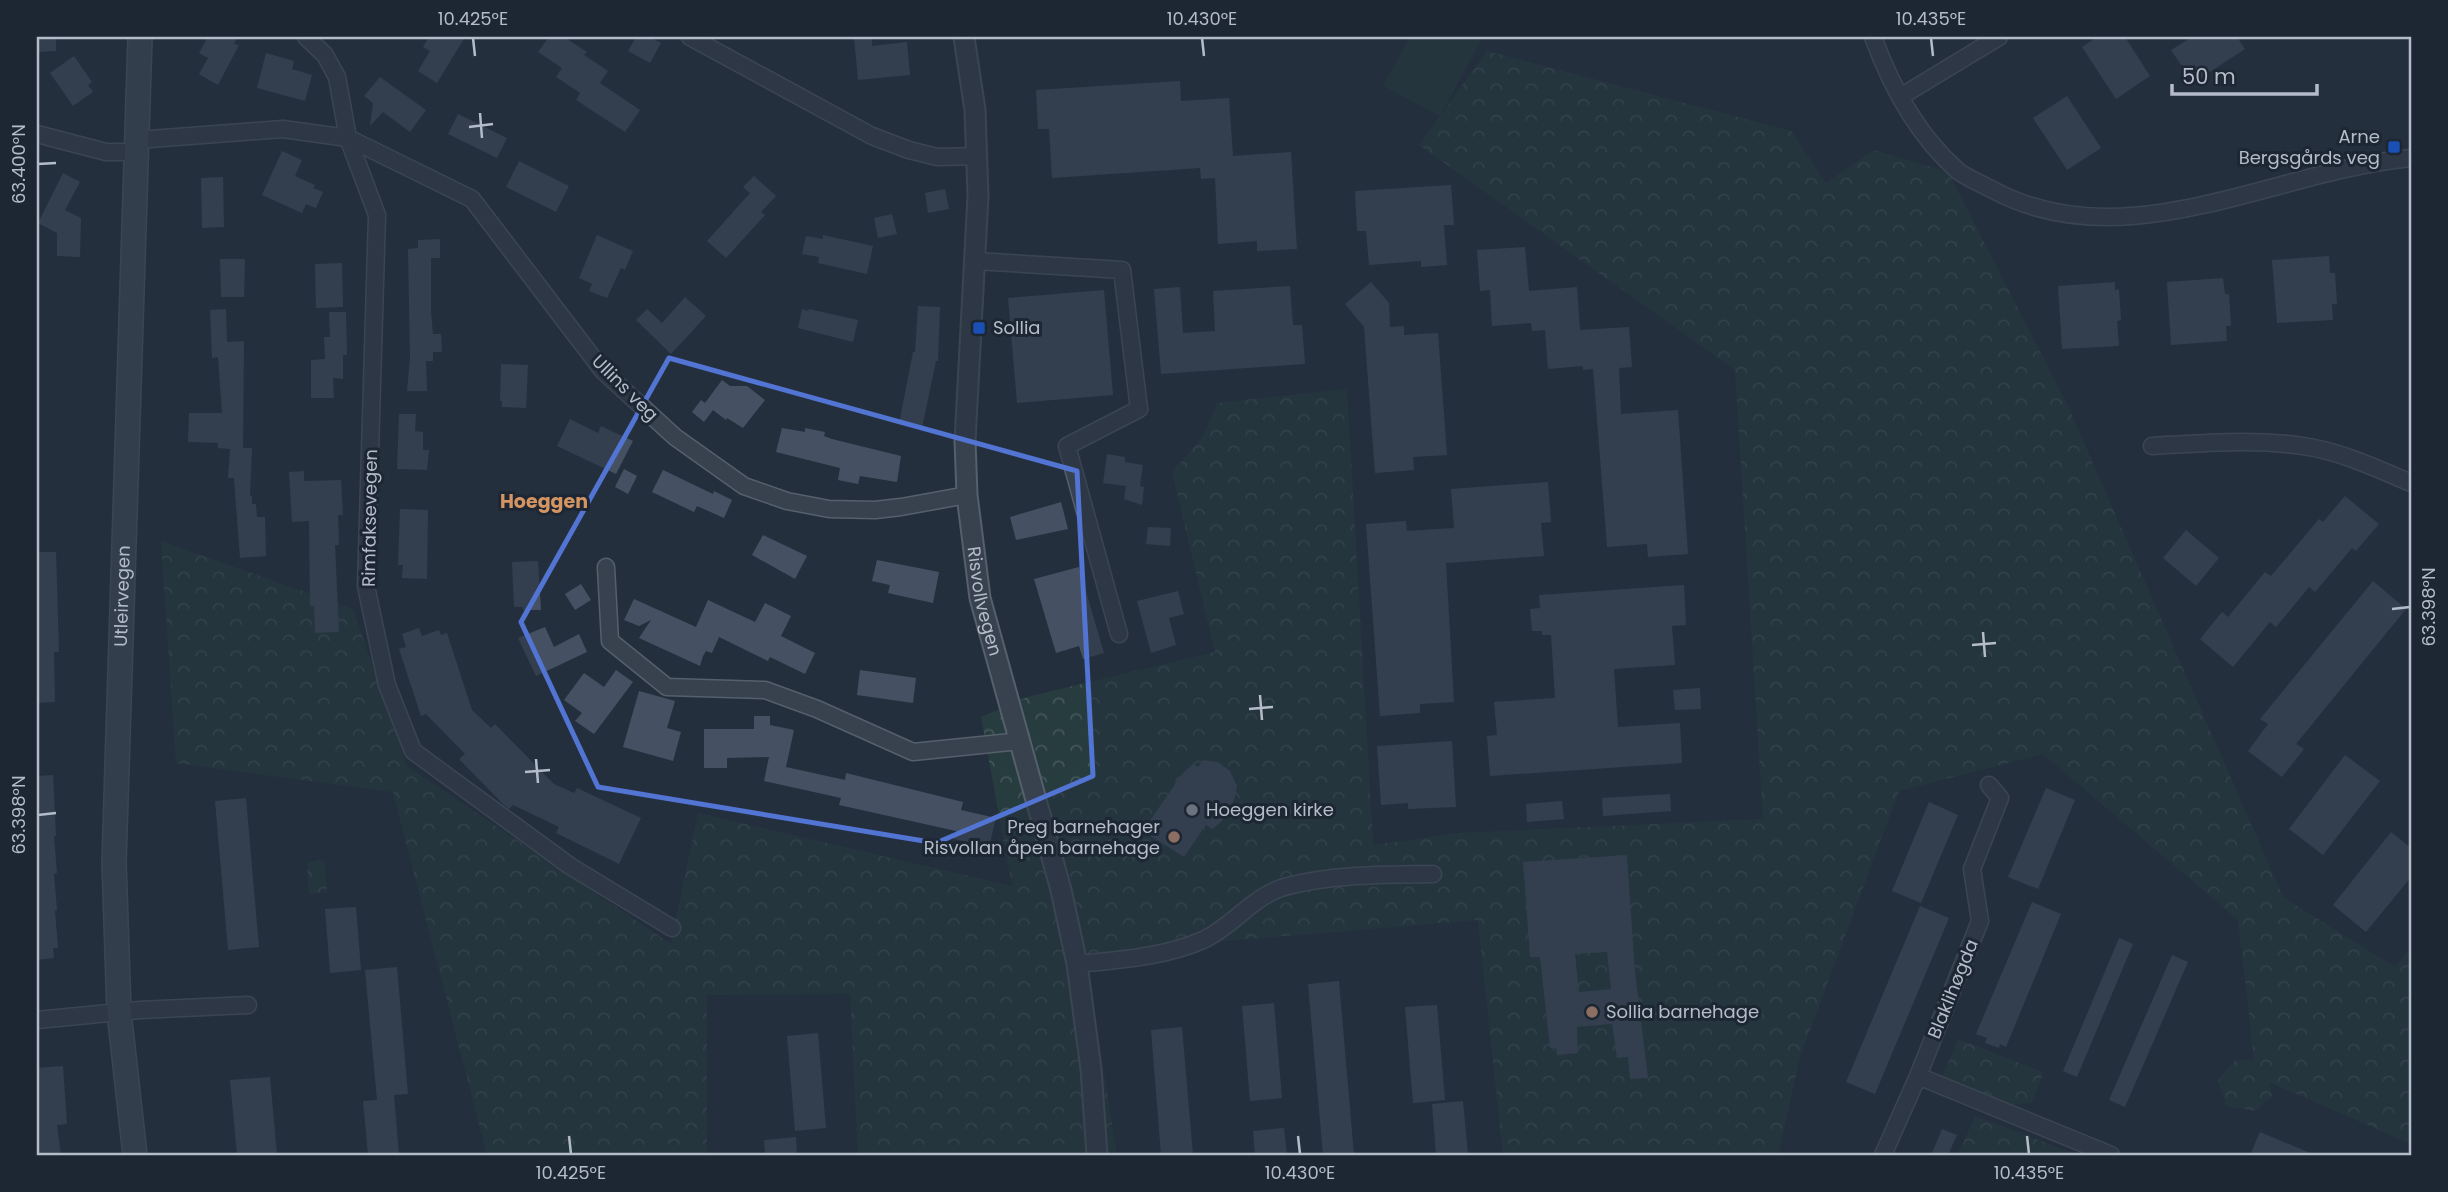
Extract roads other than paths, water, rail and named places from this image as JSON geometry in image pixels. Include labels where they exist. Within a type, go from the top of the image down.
[{"type":"main road","name":"Utleirvegen","points":[[135,1155],[119,1012],[114,862],[140,37]]},
{"type":"street","points":[[306,37],[325,55],[337,77],[348,138]]},
{"type":"street","points":[[690,37],[872,135],[909,150],[937,156],[978,156]]},
{"type":"street","name":"Risvollvegen","points":[[964,37],[975,110],[978,156],[976,261],[965,441],[967,495],[980,598],[1061,890],[1077,964],[1091,1069],[1097,1155]]},
{"type":"street","points":[[1873,37],[1888,76],[1900,97],[1924,134],[1959,172],[2015,202],[2054,212],[2096,218],[2138,217],[2375,162],[2411,159]]},
{"type":"street","points":[[1900,97],[1999,37]]},
{"type":"street","name":"Ullins veg","points":[[37,134],[106,152],[283,128],[348,138],[472,198],[603,371],[675,437],[744,485],[788,501],[829,509],[875,510],[967,495]]},
{"type":"street","name":"Rimfaksevegen","points":[[348,138],[377,215],[366,586],[387,685],[412,751],[570,866],[672,928]]},
{"type":"street","points":[[976,261],[1122,270],[1139,409],[1067,446],[1119,634]]},
{"type":"street","points":[[2152,446],[2269,442],[2312,447],[2362,462],[2411,483]]},
{"type":"street","points":[[606,567],[610,641],[667,687],[765,690],[817,709],[913,752],[1020,741]]},
{"type":"street","name":"Blaklihøgda","points":[[1883,1155],[1980,921],[1972,869],[2000,798],[1989,785]]},
{"type":"street","points":[[1077,964],[1163,953],[1204,940],[1268,893],[1288,886],[1359,876],[1433,874]]},
{"type":"street","points":[[37,1020],[119,1012],[248,1005]]},
{"type":"street","points":[[1918,1076],[2111,1155]]},
{"type":"place","name":"Arne Bergsgårds veg","points":[[2394,147]]},
{"type":"place","name":"Sollia","points":[[979,328]]},
{"type":"place","name":"Hoeggen kirke","points":[[1192,810]]},
{"type":"place","name":"Preg barnehager Risvollan åpen barnehage","points":[[1174,837]]},
{"type":"place","name":"Sollia barnehage","points":[[1592,1012]]},
{"type":"district","name":"Hoeggen","points":[[544,501]]}]
